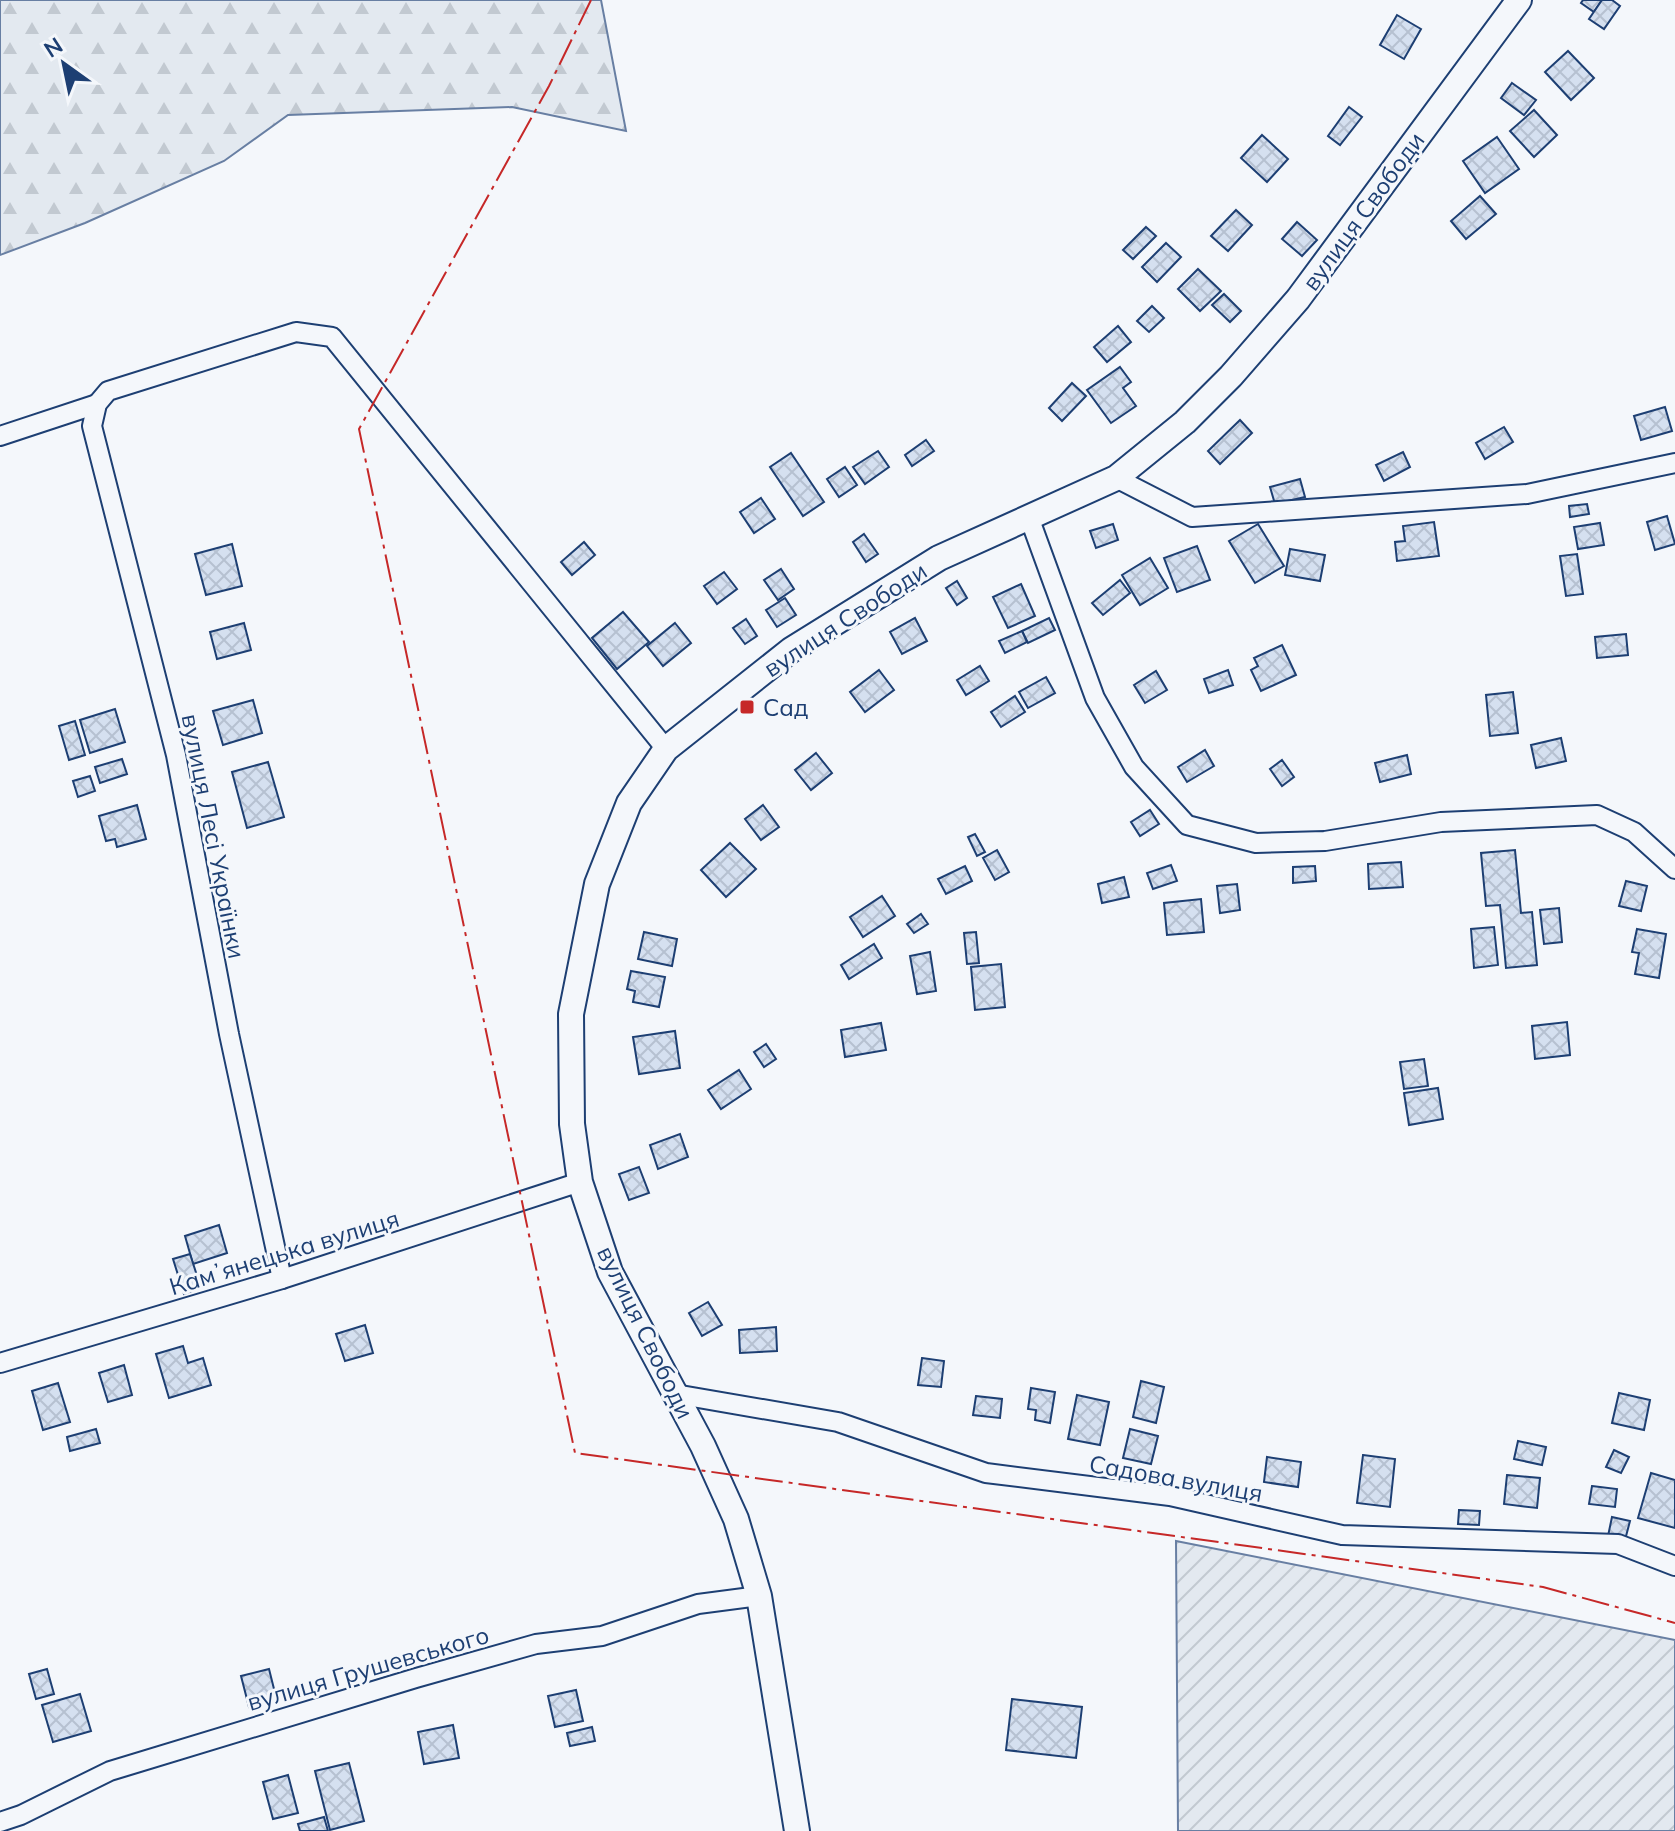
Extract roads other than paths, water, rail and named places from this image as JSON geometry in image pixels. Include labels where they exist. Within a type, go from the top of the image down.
[{"type":"street","name":"вулиця Свободи","points":[[797,1831],[759,1596],[736,1519],[703,1446],[610,1272],[580,1182],[572,1124],[571,1014],[597,884],[629,803],[666,749],[791,650],[939,558],[1116,478],[1185,422],[1231,376],[1298,299],[1519,0]]},
{"type":"street","points":[[0,436],[97,404],[108,391],[296,332],[332,337],[666,749]]},
{"type":"street","name":"вулиця Лесі Українки","points":[[97,404],[92,426],[176,755],[229,1034],[282,1279]]},
{"type":"street","points":[[1116,478],[1192,517],[1527,494],[1675,463]]},
{"type":"street","points":[[1029,517],[1095,698],[1134,767],[1187,825],[1256,843],[1325,841],[1441,822],[1597,815],[1634,832],[1675,869]]},
{"type":"street","name":"Камʼянецька вулиця","points":[[0,1363],[282,1279],[580,1182]]},
{"type":"street","name":"Садова вулиця","points":[[675,1394],[838,1422],[986,1473],[1170,1496],[1342,1535],[1618,1544],[1675,1566]]},
{"type":"street","name":"вулиця Грушевського","points":[[0,1822],[21,1815],[110,1771],[387,1686],[536,1644],[602,1636],[698,1604],[759,1596]]},
{"type":"place","name":"Сад","points":[[747,707]]}]
